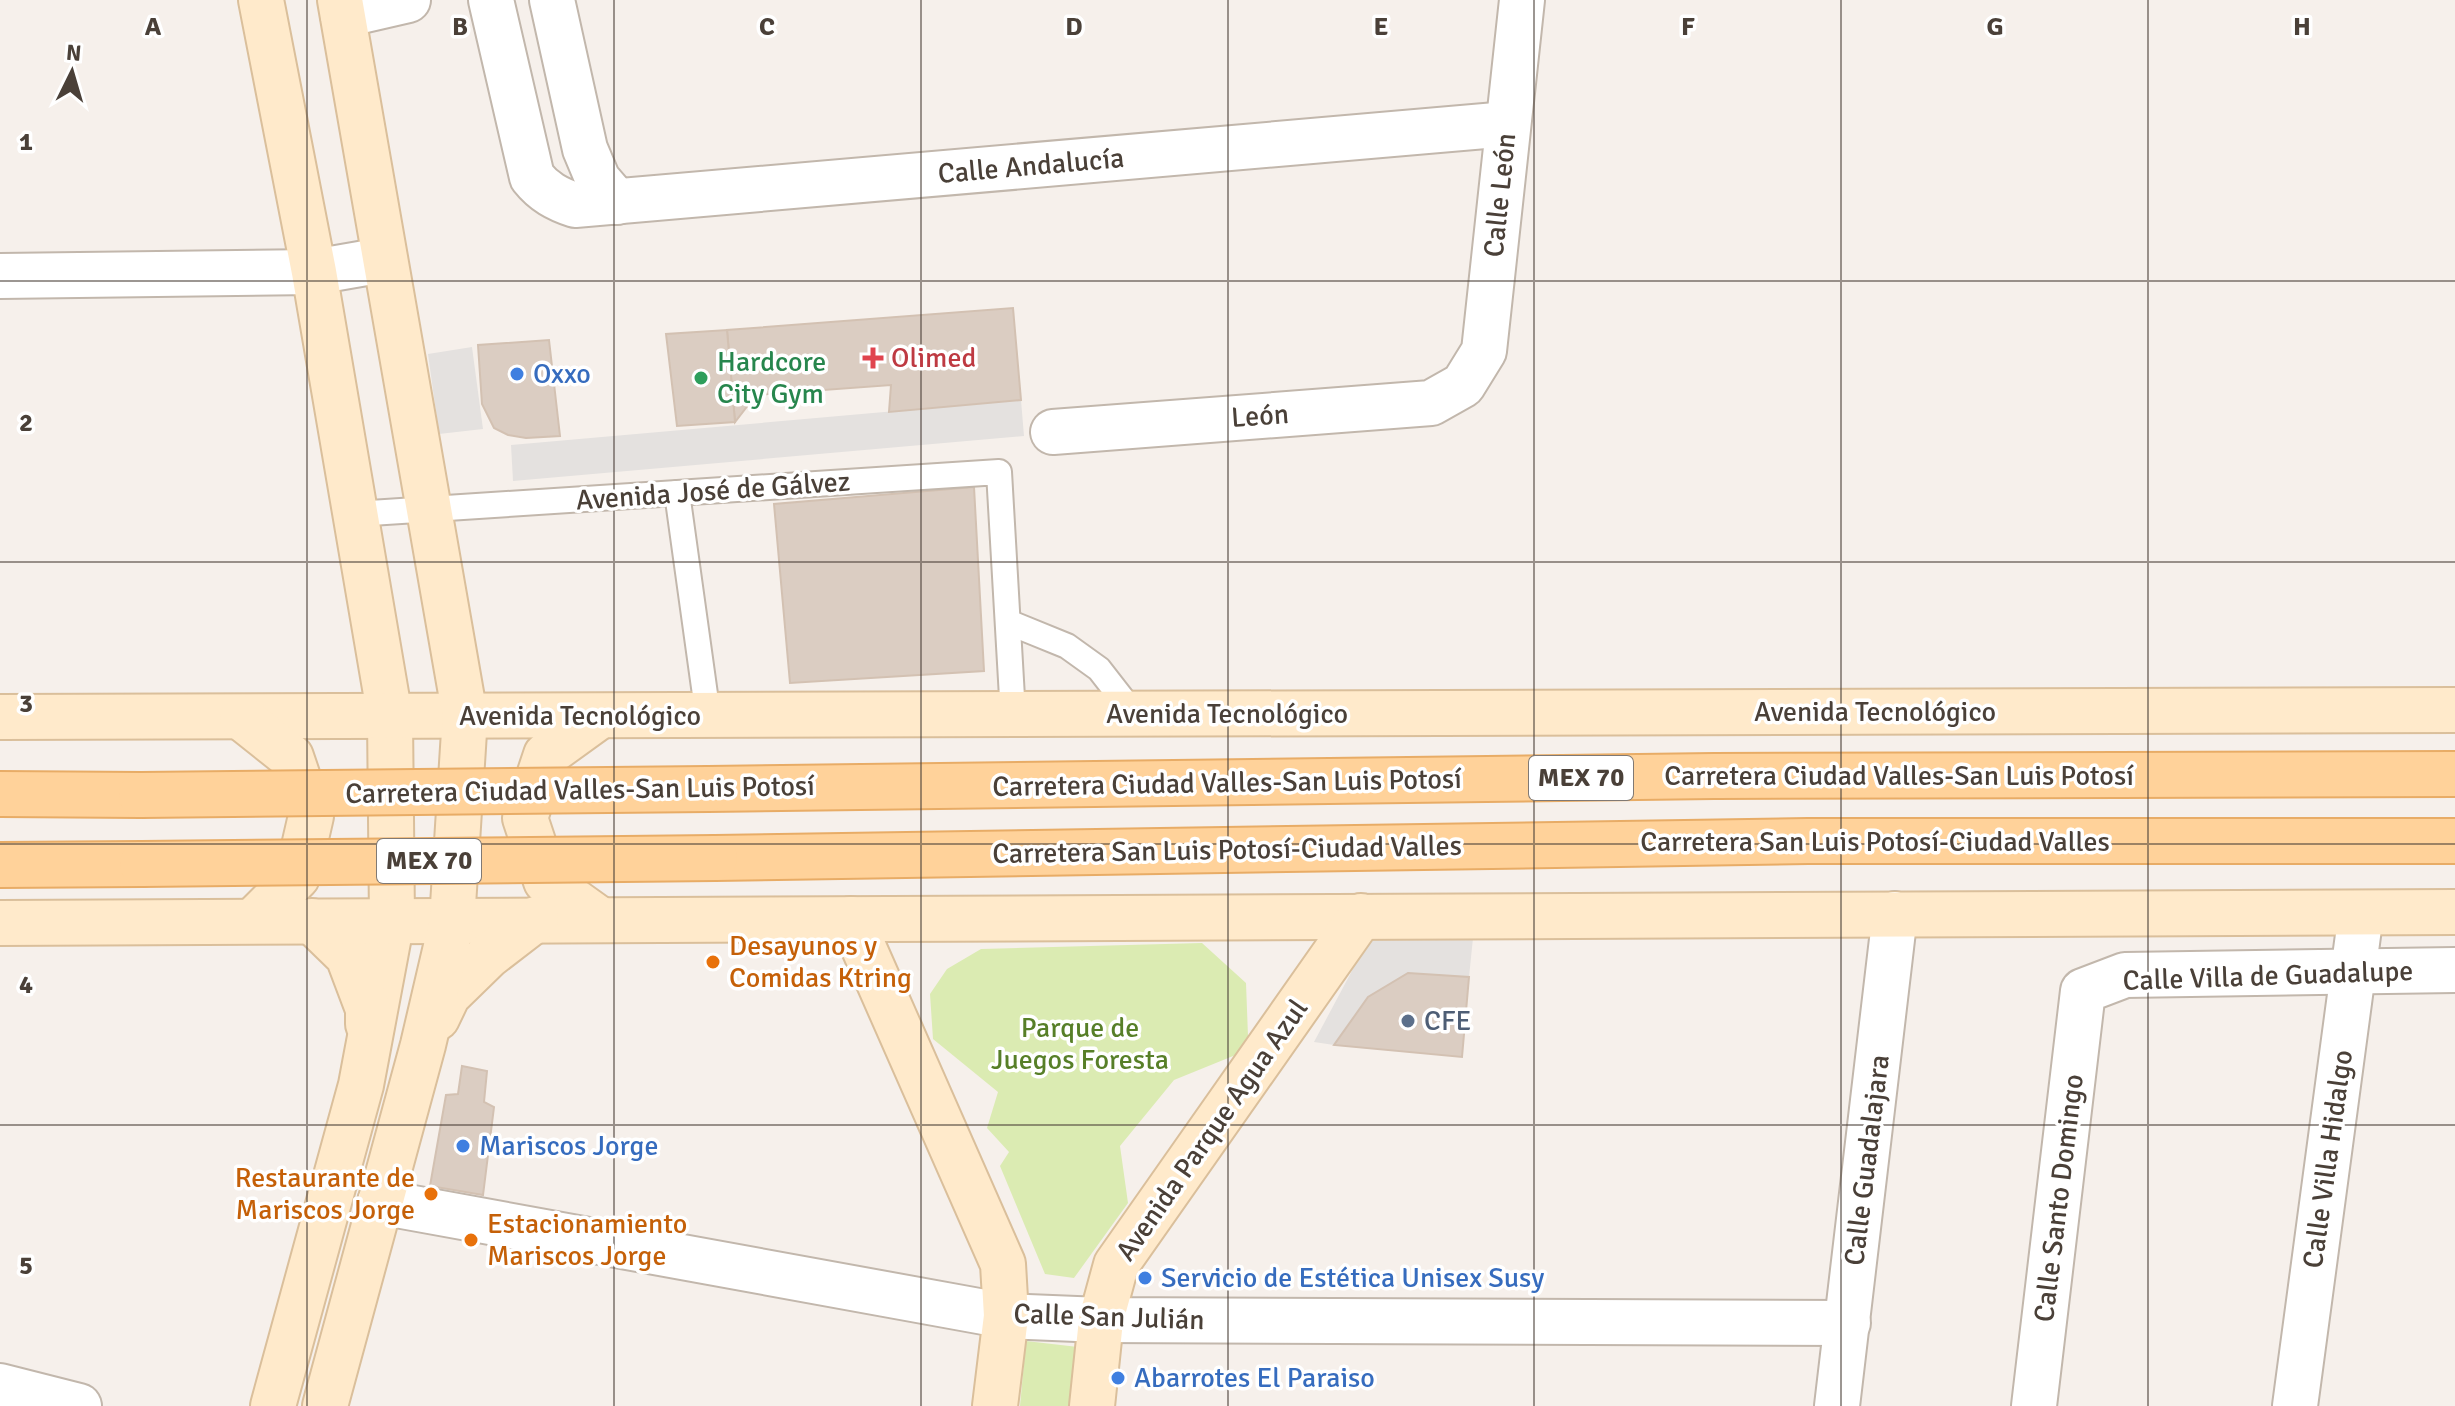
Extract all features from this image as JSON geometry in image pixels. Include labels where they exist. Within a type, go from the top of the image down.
[{"type":"main road","name":"Carretera Ciudad Valles-San Luis Potosí","points":[[0,794],[141,795],[1714,776],[2455,774]]},
{"type":"main road","name":"Carretera San Luis Potosí-Ciudad Valles","points":[[0,865],[715,858],[1808,841],[2455,841]]},
{"type":"street","points":[[261,0],[314,272],[390,717],[392,920],[368,1053],[273,1406]]},
{"type":"street","points":[[325,1406],[423,1045],[452,921],[465,716],[341,8],[408,0]]},
{"type":"street","name":"Calle Andalucía","points":[[491,0],[532,177],[555,198],[575,205],[1508,124]]},
{"type":"street","points":[[552,0],[585,149],[598,180],[617,202]]},
{"type":"street","name":"Calle León","points":[[1475,396],[1484,351],[1522,0]]},
{"type":"street","points":[[0,276],[314,272],[383,260]]},
{"type":"street","name":"León","points":[[1053,432],[1431,403],[1475,396]]},
{"type":"street","name":"Avenida Tecnológico","points":[[0,717],[2455,710]]},
{"type":"street","points":[[599,919],[546,881],[525,818],[546,755],[600,716]]},
{"type":"street","points":[[242,718],[291,757],[311,816],[297,877],[253,921]]},
{"type":"street","points":[[0,923],[2455,912]]},
{"type":"street","name":"Calle Villa Hidalgo","points":[[2295,1406],[2361,913]]},
{"type":"street","name":"Calle Guadalajara","points":[[1837,1406],[1895,914]]},
{"type":"street","name":"Avenida Parque Agua Azul","points":[[1092,1406],[1101,1320],[1116,1265],[1361,916]]},
{"type":"street","points":[[423,1045],[448,995],[488,956],[536,919]]},
{"type":"street","points":[[851,919],[1003,1264],[1006,1316],[995,1406]]},
{"type":"street","points":[[312,921],[348,956],[368,1009],[368,1053]]},
{"type":"street","name":"Calle Villa de Guadalupe","points":[[2083,991],[2125,975],[2455,970]]},
{"type":"street","name":"Calle Santo Domingo","points":[[2034,1406],[2083,991]]},
{"type":"street","name":"Calle San Julián","points":[[380,1202],[1006,1316],[1101,1320],[1848,1323]]},
{"type":"street","points":[[0,1386],[79,1406]]},
{"type":"lane","name":"Avenida José de Gálvez","points":[[355,514],[999,472],[1008,622]]},
{"type":"lane","points":[[677,493],[708,716]]},
{"type":"lane","points":[[1013,715],[1008,622],[1067,646],[1099,669],[1134,714]]},
{"type":"green space","name":"Parque de Juegos Foresta","points":[[1202,943],[1246,983],[1248,1036],[1238,1054],[1174,1080],[1120,1146],[1128,1203],[1074,1278],[1045,1274],[1000,1166],[1009,1152],[987,1128],[998,1092],[933,1039],[930,994],[947,969],[981,949]]},
{"type":"green space","points":[[1026,1341],[1078,1347],[1072,1406],[1020,1406]]},
{"type":"shaded area","points":[[472,347],[483,429],[439,434],[428,354]]},
{"type":"shaded area","points":[[1021,400],[1024,436],[513,481],[511,445]]},
{"type":"shaded area","points":[[1370,937],[1473,938],[1469,977],[1407,974],[1368,997],[1334,1045],[1314,1042]]},
{"type":"building","name":"Olimed","points":[[1013,308],[1021,400],[889,412],[891,385],[756,395],[735,422],[727,330]]},
{"type":"building","name":"Hardcore City Gym","points":[[727,330],[735,422],[677,426],[666,334]]},
{"type":"building","name":"Oxxo","points":[[549,340],[560,436],[526,438],[508,435],[494,428],[482,404],[478,345]]},
{"type":"building","points":[[974,487],[984,671],[790,683],[774,504]]},
{"type":"building","name":"CFE","points":[[1408,973],[1469,977],[1462,1057],[1334,1045],[1368,997]]},
{"type":"building","name":"Mariscos Jorge","points":[[462,1066],[487,1071],[484,1102],[494,1107],[483,1195],[430,1186],[446,1095],[458,1094]]},
{"type":"place","name":"Olimed","points":[[873,358]]},
{"type":"place","name":"Oxxo","points":[[517,374]]},
{"type":"place","name":"Hardcore City Gym","points":[[701,378]]},
{"type":"place","name":"Desayunos y Comidas Ktring","points":[[713,962]]},
{"type":"place","name":"CFE","points":[[1408,1021]]},
{"type":"place","name":"Mariscos Jorge","points":[[463,1146]]},
{"type":"place","name":"Restaurante de Mariscos Jorge","points":[[431,1194]]},
{"type":"place","name":"Estacionamiento Mariscos Jorge","points":[[471,1240]]},
{"type":"place","name":"Servicio de Estética Unisex Susy","points":[[1145,1278]]},
{"type":"place","name":"Abarrotes El Paraiso","points":[[1118,1378]]}]
